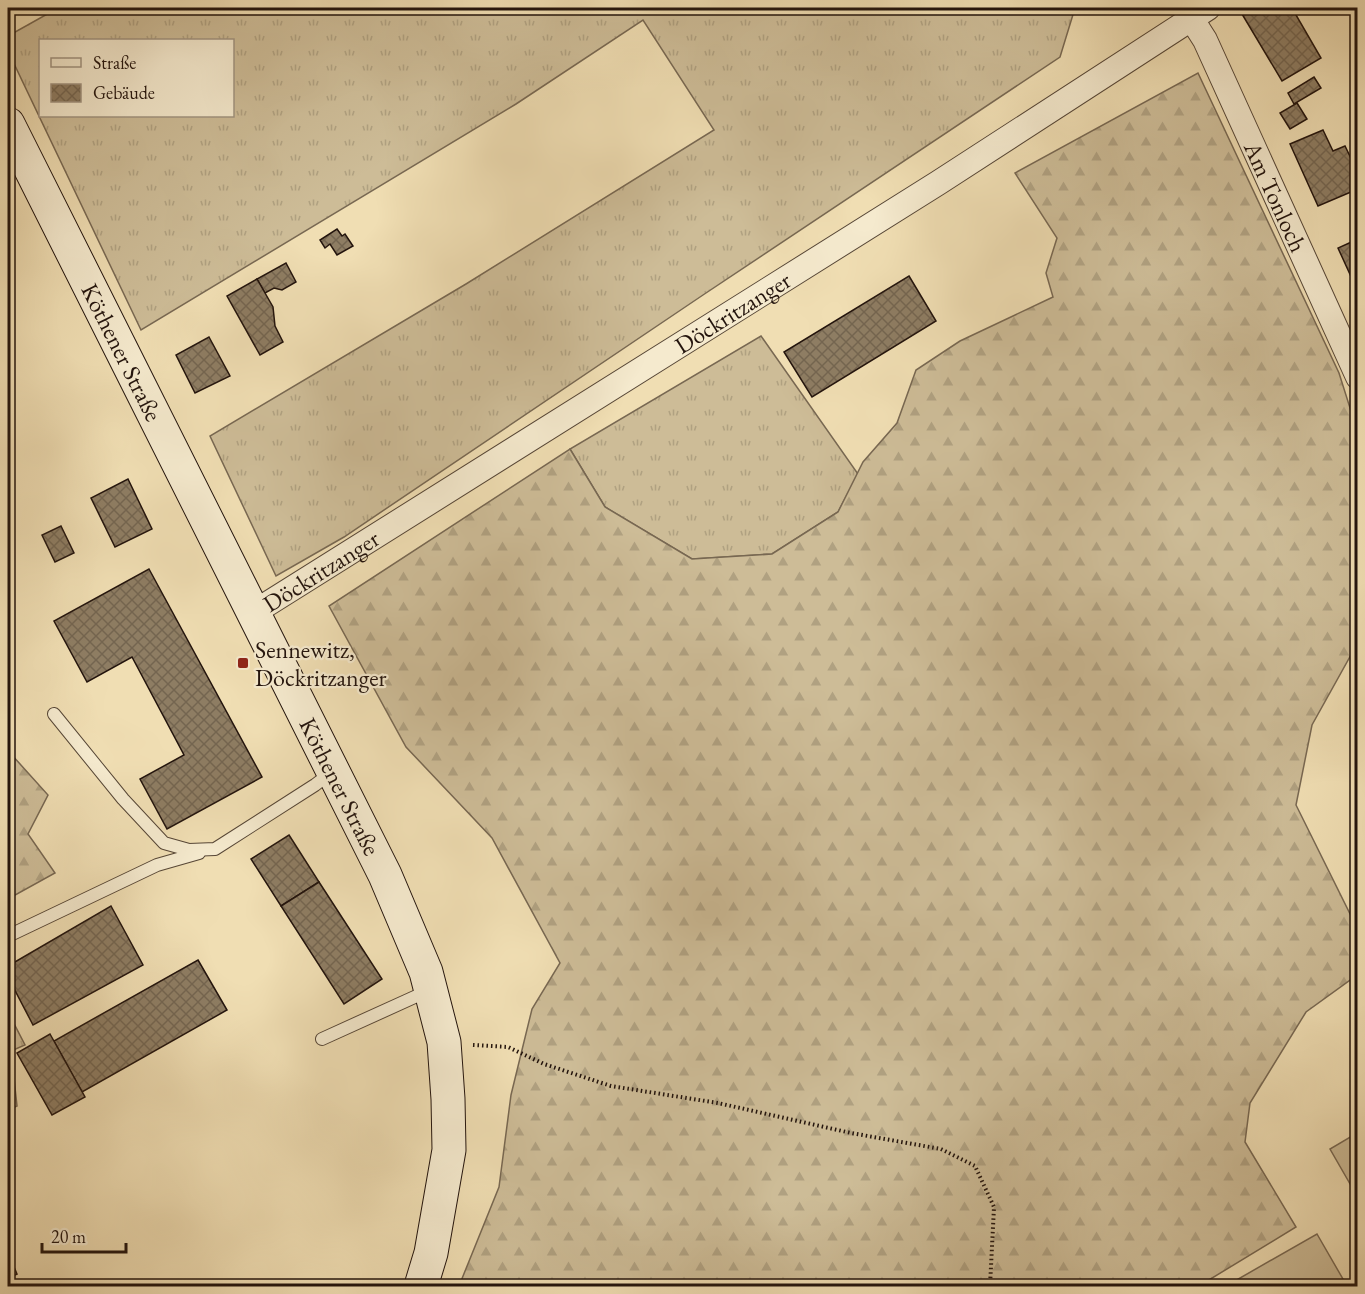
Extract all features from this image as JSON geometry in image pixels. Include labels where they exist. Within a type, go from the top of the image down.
[{"type":"main road","name":"Köthener Straße","points":[[8,124],[385,875],[426,972],[444,1042],[449,1150],[432,1253],[421,1287]]},
{"type":"street","name":"Am Tonloch","points":[[1200,13],[1205,40],[1358,377]]},
{"type":"street","name":"Döckritzanger","points":[[253,613],[938,183],[1200,13]]},
{"type":"lane","points":[[54,714],[123,799],[164,843],[189,850],[215,849]]},
{"type":"lane","points":[[8,936],[157,865],[215,849],[332,772]]},
{"type":"lane","points":[[322,1039],[430,990]]},
{"type":"path","points":[[444,1042],[508,1047],[544,1064],[611,1086],[718,1103],[851,1133],[941,1149],[975,1166],[994,1207],[990,1287]]},
{"type":"green space","points":[[58,8],[1075,8],[1060,57],[344,537],[276,576],[210,436],[466,284],[714,130],[643,20],[516,104],[141,330],[39,117],[234,117],[234,39],[39,39],[39,116],[8,51],[8,36]]},
{"type":"green space","points":[[1198,73],[1339,373],[1357,430],[1357,644],[1312,725],[1296,805],[1357,928],[1357,975],[1306,1012],[1250,1103],[1245,1142],[1296,1227],[1199,1286],[459,1286],[499,1187],[511,1095],[532,1009],[560,963],[492,838],[406,747],[329,606],[570,449],[605,507],[692,559],[772,554],[838,512],[863,462],[897,423],[916,370],[960,341],[1053,297],[1046,273],[1057,238],[1015,173]]},
{"type":"green space","points":[[761,336],[858,474],[838,512],[772,554],[692,559],[605,507],[570,449]]},
{"type":"green space","points":[[11,754],[48,795],[28,834],[55,873],[8,899],[8,755]]},
{"type":"green space","points":[[8,1012],[25,1045],[11,1051],[17,1106],[8,1110]]},
{"type":"green space","points":[[1357,1133],[1357,1196],[1330,1149]]},
{"type":"green space","points":[[1317,1234],[1347,1286],[1226,1286]]},
{"type":"building","points":[[1254,8],[1292,8],[1321,58],[1282,81],[1242,14]]},
{"type":"building","points":[[1314,77],[1321,88],[1294,104],[1288,93]]},
{"type":"building","points":[[1297,103],[1307,119],[1290,129],[1280,113]]},
{"type":"building","points":[[1323,130],[1333,151],[1345,146],[1358,173],[1358,189],[1318,206],[1290,144]]},
{"type":"building","points":[[337,229],[342,236],[345,234],[353,246],[337,255],[330,244],[325,248],[320,240]]},
{"type":"building","points":[[1358,239],[1358,292],[1338,248]]},
{"type":"building","points":[[286,263],[296,282],[282,290],[274,288],[265,293],[257,279]]},
{"type":"building","points":[[909,276],[936,321],[812,397],[784,352]]},
{"type":"building","points":[[257,279],[273,307],[275,326],[283,342],[260,355],[227,296]]},
{"type":"building","points":[[209,337],[230,376],[195,393],[176,355]]},
{"type":"building","points":[[128,479],[152,529],[115,547],[91,498]]},
{"type":"building","points":[[61,526],[74,553],[55,562],[42,535]]},
{"type":"building","points":[[149,569],[262,777],[167,829],[140,779],[184,755],[132,657],[87,682],[54,621]]},
{"type":"building","points":[[289,835],[319,882],[281,906],[251,859]]},
{"type":"building","points":[[319,882],[382,979],[344,1004],[281,906]]},
{"type":"building","points":[[111,906],[143,965],[33,1025],[8,977],[8,966]]},
{"type":"building","points":[[198,960],[227,1010],[82,1092],[54,1041]]},
{"type":"building","points":[[50,1034],[85,1097],[52,1115],[17,1053]]},
{"type":"building","points":[[8,1253],[17,1274],[8,1278]]},
{"type":"place","name":"Sennewitz, Döckritzanger","points":[[243,663]]}]
